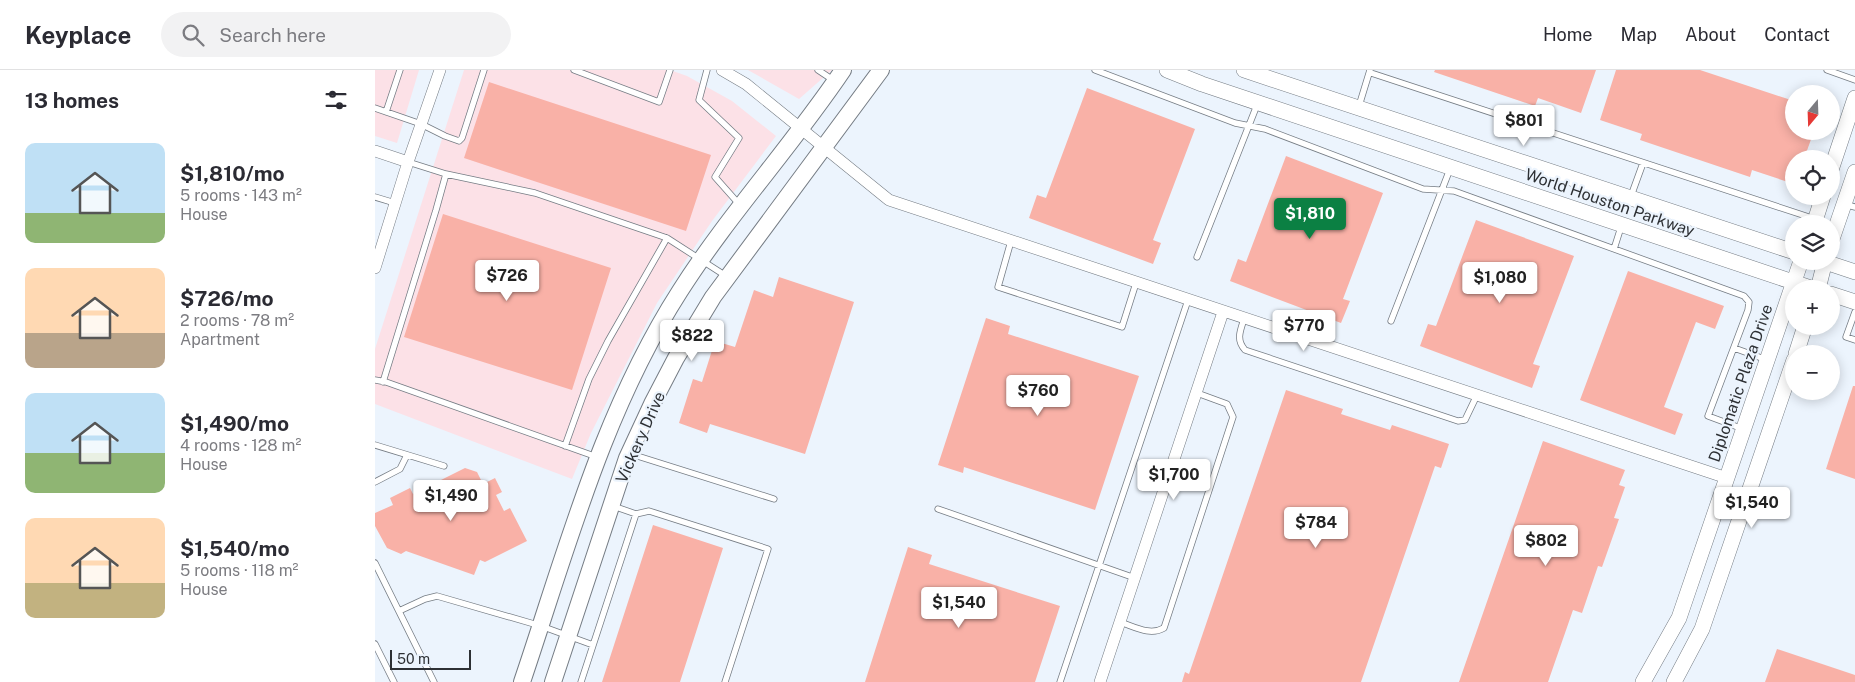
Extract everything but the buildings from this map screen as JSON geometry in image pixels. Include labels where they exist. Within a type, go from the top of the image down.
[{"type":"main road","name":"Vickery Drive","points":[[553,682],[629,453],[676,358],[727,277],[881,70]]},
{"type":"main road","name":"Vickery Drive","points":[[522,682],[589,480],[637,367],[679,293],[701,260],[740,205],[801,128],[839,76]]},
{"type":"street","points":[[375,268],[408,162],[440,70]]},
{"type":"street","points":[[722,70],[746,84],[889,200],[1727,478]]},
{"type":"street","name":"World Houston Parkway","points":[[1167,70],[1787,280]]},
{"type":"street","name":"World Houston Parkway","points":[[1244,70],[1785,249]]},
{"type":"street","points":[[1258,102],[1266,78]]},
{"type":"street","points":[[1838,150],[1855,98]]},
{"type":"street","points":[[1451,167],[1459,141]]},
{"type":"street","points":[[375,151],[408,162]]},
{"type":"street","points":[[1840,225],[1850,206],[1855,172]]},
{"type":"street","points":[[1622,225],[1630,198]]},
{"type":"street","points":[[1840,267],[1855,272]]},
{"type":"street","points":[[1840,297],[1855,302]]},
{"type":"street","name":"Diplomatic Plaza Drive","points":[[1643,682],[1679,618],[1785,306]]},
{"type":"street","points":[[1102,682],[1120,622],[1223,312]]},
{"type":"street","points":[[1673,682],[1702,629],[1785,386]]},
{"type":"street","points":[[1743,429],[1767,437]]},
{"type":"street","points":[[1679,618],[1702,629]]},
{"type":"lane","points":[[387,112],[400,70]]},
{"type":"lane","points":[[375,108],[421,124],[459,141],[462,138],[484,70]]},
{"type":"lane","points":[[574,70],[659,102],[670,70]]},
{"type":"lane","points":[[707,70],[699,100],[739,138],[715,177],[740,205]]},
{"type":"lane","points":[[818,70],[839,76]]},
{"type":"lane","points":[[1095,70],[1235,123],[1265,129],[1423,189],[1455,192],[1744,296],[1749,302],[1748,310],[1708,416],[1743,429]]},
{"type":"lane","points":[[1827,70],[1855,80]]},
{"type":"lane","points":[[1358,108],[1370,72],[1797,215]]},
{"type":"lane","points":[[1197,257],[1258,102]]},
{"type":"lane","points":[[408,162],[445,174],[535,193],[667,238],[727,277]]},
{"type":"lane","points":[[1630,198],[1643,163]]},
{"type":"lane","points":[[1391,321],[1451,167]]},
{"type":"lane","points":[[383,382],[436,210],[445,174]]},
{"type":"lane","points":[[375,197],[395,203]]},
{"type":"lane","points":[[1614,249],[1622,225]]},
{"type":"lane","points":[[565,446],[589,379],[608,341],[667,238]]},
{"type":"lane","points":[[1011,241],[998,287],[1122,327],[1136,283]]},
{"type":"lane","points":[[1060,682],[1188,300]]},
{"type":"lane","points":[[1855,312],[1846,337],[1855,340]]},
{"type":"lane","points":[[1244,319],[1239,336],[1240,344],[1245,350],[1458,422],[1465,420],[1477,396]]},
{"type":"lane","points":[[1734,348],[1767,360]]},
{"type":"lane","points":[[375,380],[456,406],[598,457]]},
{"type":"lane","points":[[1120,622],[1151,632],[1157,632],[1164,628],[1233,417],[1227,404],[1197,393]]},
{"type":"lane","points":[[375,444],[444,466]]},
{"type":"lane","points":[[629,453],[774,499]]},
{"type":"lane","points":[[375,482],[399,469],[407,455]]},
{"type":"lane","points":[[611,506],[636,514],[649,511],[768,550],[725,682]]},
{"type":"lane","points":[[938,509],[1135,578]]},
{"type":"lane","points":[[581,682],[636,514]]},
{"type":"lane","points":[[375,563],[434,682]]},
{"type":"lane","points":[[399,611],[425,599],[437,596],[541,626],[593,645]]},
{"type":"lane","points":[[375,644],[395,682]]},
{"type":"shaded area","points":[[375,70],[419,70],[397,143],[375,136]]},
{"type":"shaded area","points":[[464,70],[670,70],[687,76],[732,101],[776,136],[712,221],[657,303],[591,433],[572,479],[375,404],[375,349]]},
{"type":"shaded area","points":[[748,70],[832,70],[799,99]]}]
